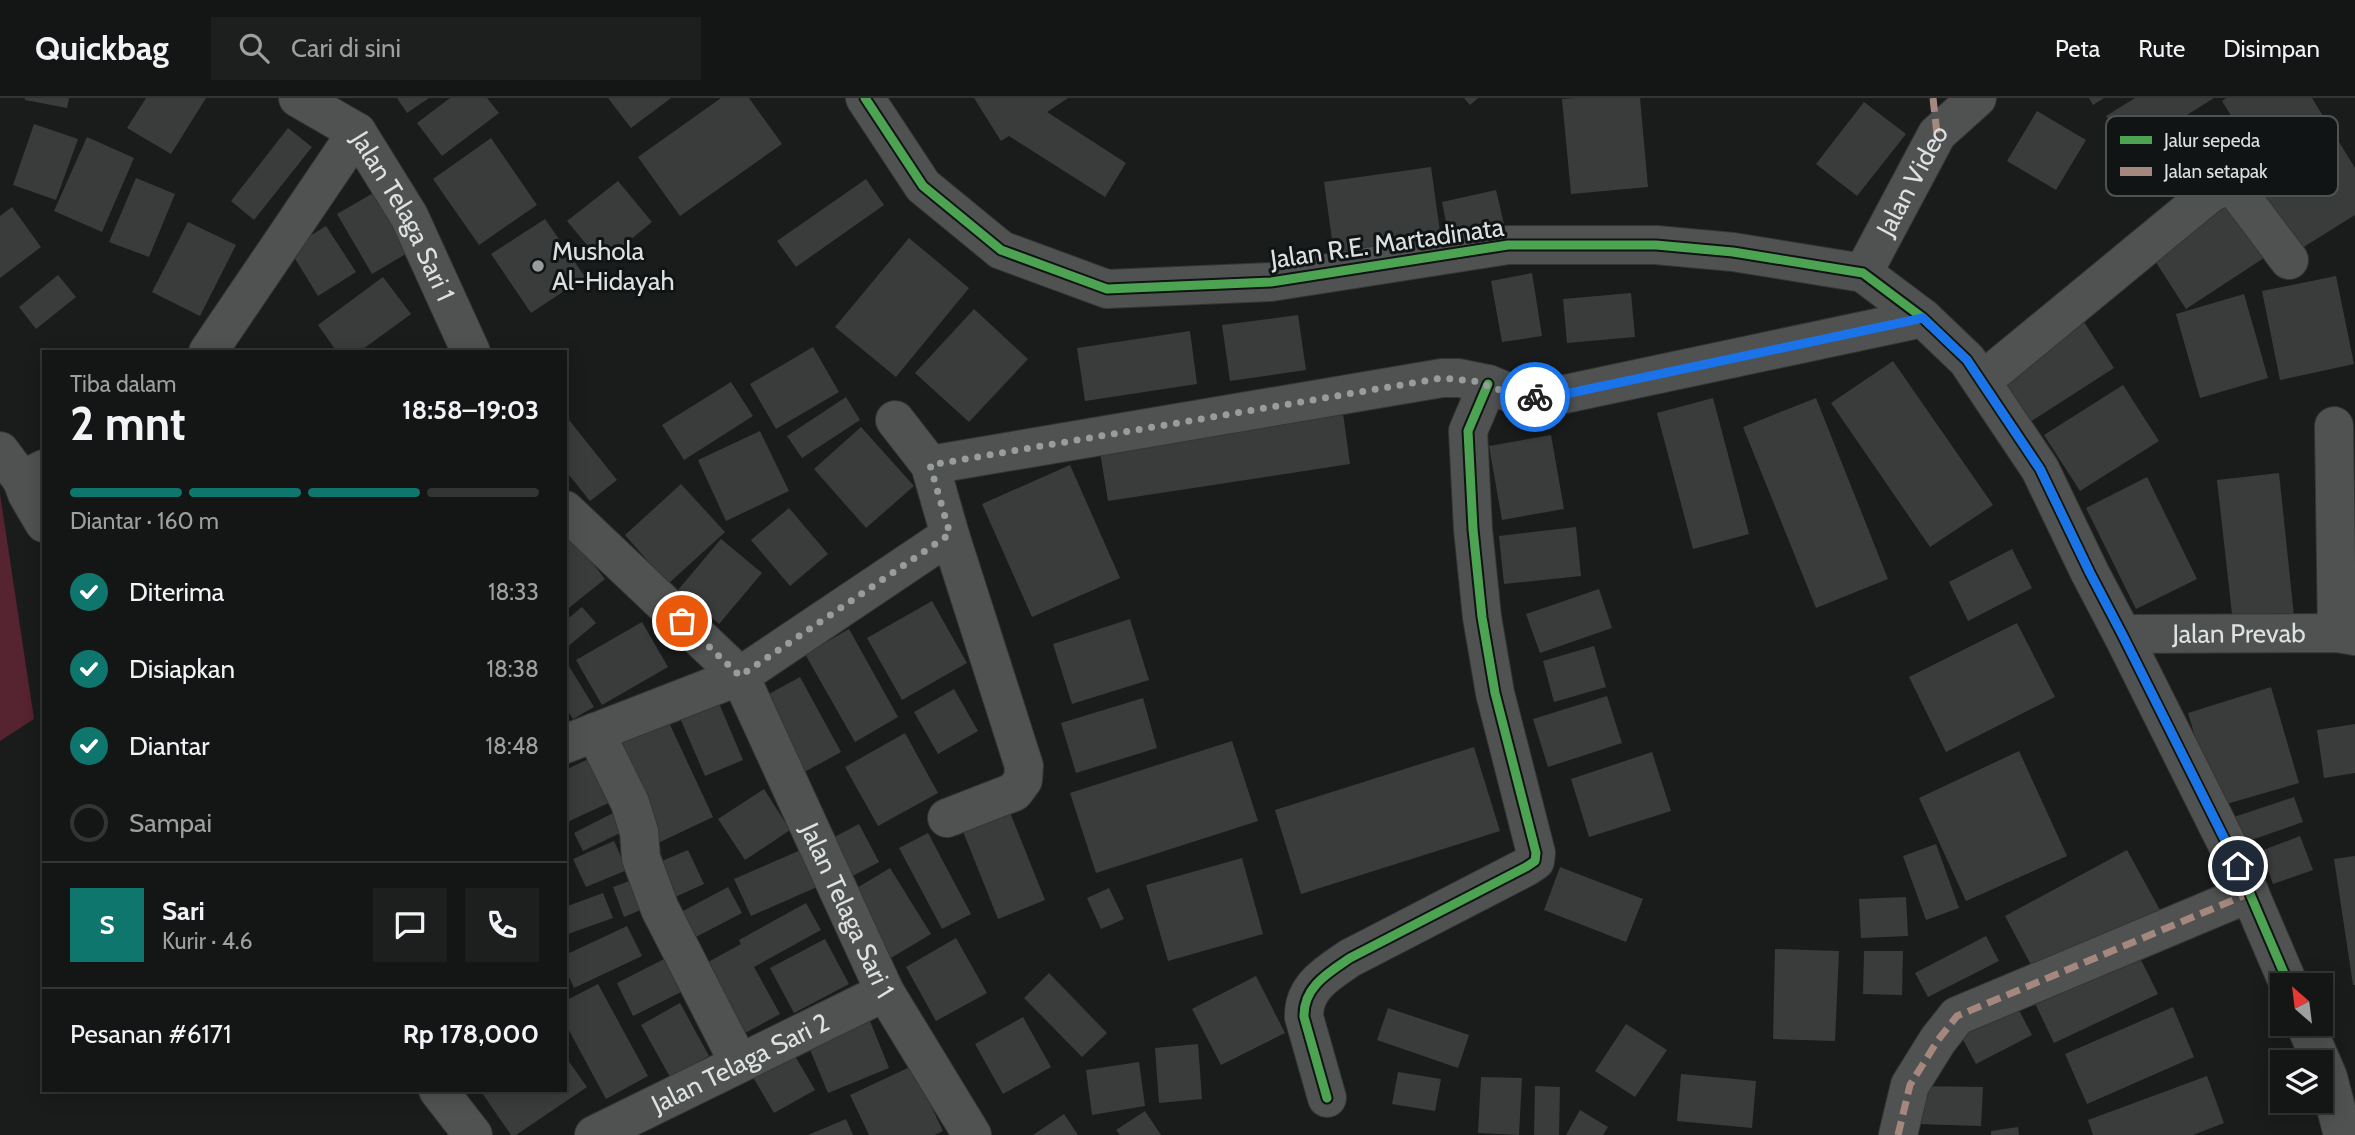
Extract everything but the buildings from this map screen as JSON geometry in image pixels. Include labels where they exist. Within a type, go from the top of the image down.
[{"type":"street","points":[[298,98],[357,132]]},
{"type":"street","name":"Jalan R.E. Martadinata","points":[[865,98],[923,186],[1001,250],[1107,289],[1271,282],[1508,245],[1656,245],[1733,252],[1863,273],[1923,318],[1967,360],[2040,469],[2250,893],[2284,973]]},
{"type":"street","name":"Jalan Video","points":[[1863,273],[1935,116],[1977,98]]},
{"type":"street","name":"Jalan Telaga Sari 1","points":[[209,350],[357,132],[409,216],[470,350]]},
{"type":"street","points":[[1982,381],[2207,196]]},
{"type":"street","points":[[2241,196],[2289,260]]},
{"type":"street","points":[[930,465],[1442,378],[1459,378],[1488,384],[1523,398],[1556,396],[1923,318]]},
{"type":"street","points":[[1327,1098],[1304,1017],[1308,994],[1324,976],[1350,958],[1535,861],[1536,853],[1495,693],[1482,617],[1473,529],[1468,431],[1488,384]]},
{"type":"street","points":[[895,420],[930,465],[1024,766],[1023,780],[1014,793],[947,818]]},
{"type":"street","points":[[2334,426],[2346,634]]},
{"type":"street","points":[[22,466],[27,494],[42,520]]},
{"type":"street","name":"Jalan Telaga Sari 1","points":[[567,512],[740,676],[885,992],[972,1135]]},
{"type":"street","points":[[739,1063],[660,909],[641,858],[639,832],[630,803],[580,738],[740,676],[950,534]]},
{"type":"street","name":"Jalan Prevab","points":[[2122,634],[2346,634]]},
{"type":"street","points":[[1898,1135],[1910,1086],[1938,1040],[1957,1016],[2250,893]]},
{"type":"street","name":"Jalan Telaga Sari 2","points":[[594,1135],[885,992]]},
{"type":"street","points":[[2310,1036],[2328,1077],[2343,1135]]},
{"type":"street","points":[[440,1092],[473,1135]]},
{"type":"shaded area","points":[[0,494],[34,719],[0,741]]},
{"type":"marked path","points":[[1933,98],[1937,134]]},
{"type":"marked path","points":[[1898,1135],[1910,1085],[1938,1040],[1957,1016],[2250,893]]},
{"type":"cycle path","points":[[865,98],[923,186],[1001,250],[1107,289],[1271,282],[1508,245],[1656,245],[1733,252],[1863,273],[1923,318],[1967,360],[2040,469],[2238,866],[2284,973]]},
{"type":"cycle path","points":[[1327,1098],[1304,1017],[1308,997],[1318,982],[1350,958],[1535,861],[1536,853],[1495,693],[1482,617],[1473,529],[1468,431],[1488,384]]},
{"type":"way so far","points":[[682,621],[740,676],[950,534],[930,465],[1442,378],[1474,381],[1523,398],[1535,397]]},
{"type":"place","name":"Mushola Al-Hidayah","points":[[538,266]]},
{"type":"route","points":[[1535,397],[1556,396],[1923,318],[1967,360],[2040,469],[2238,866]]}]
